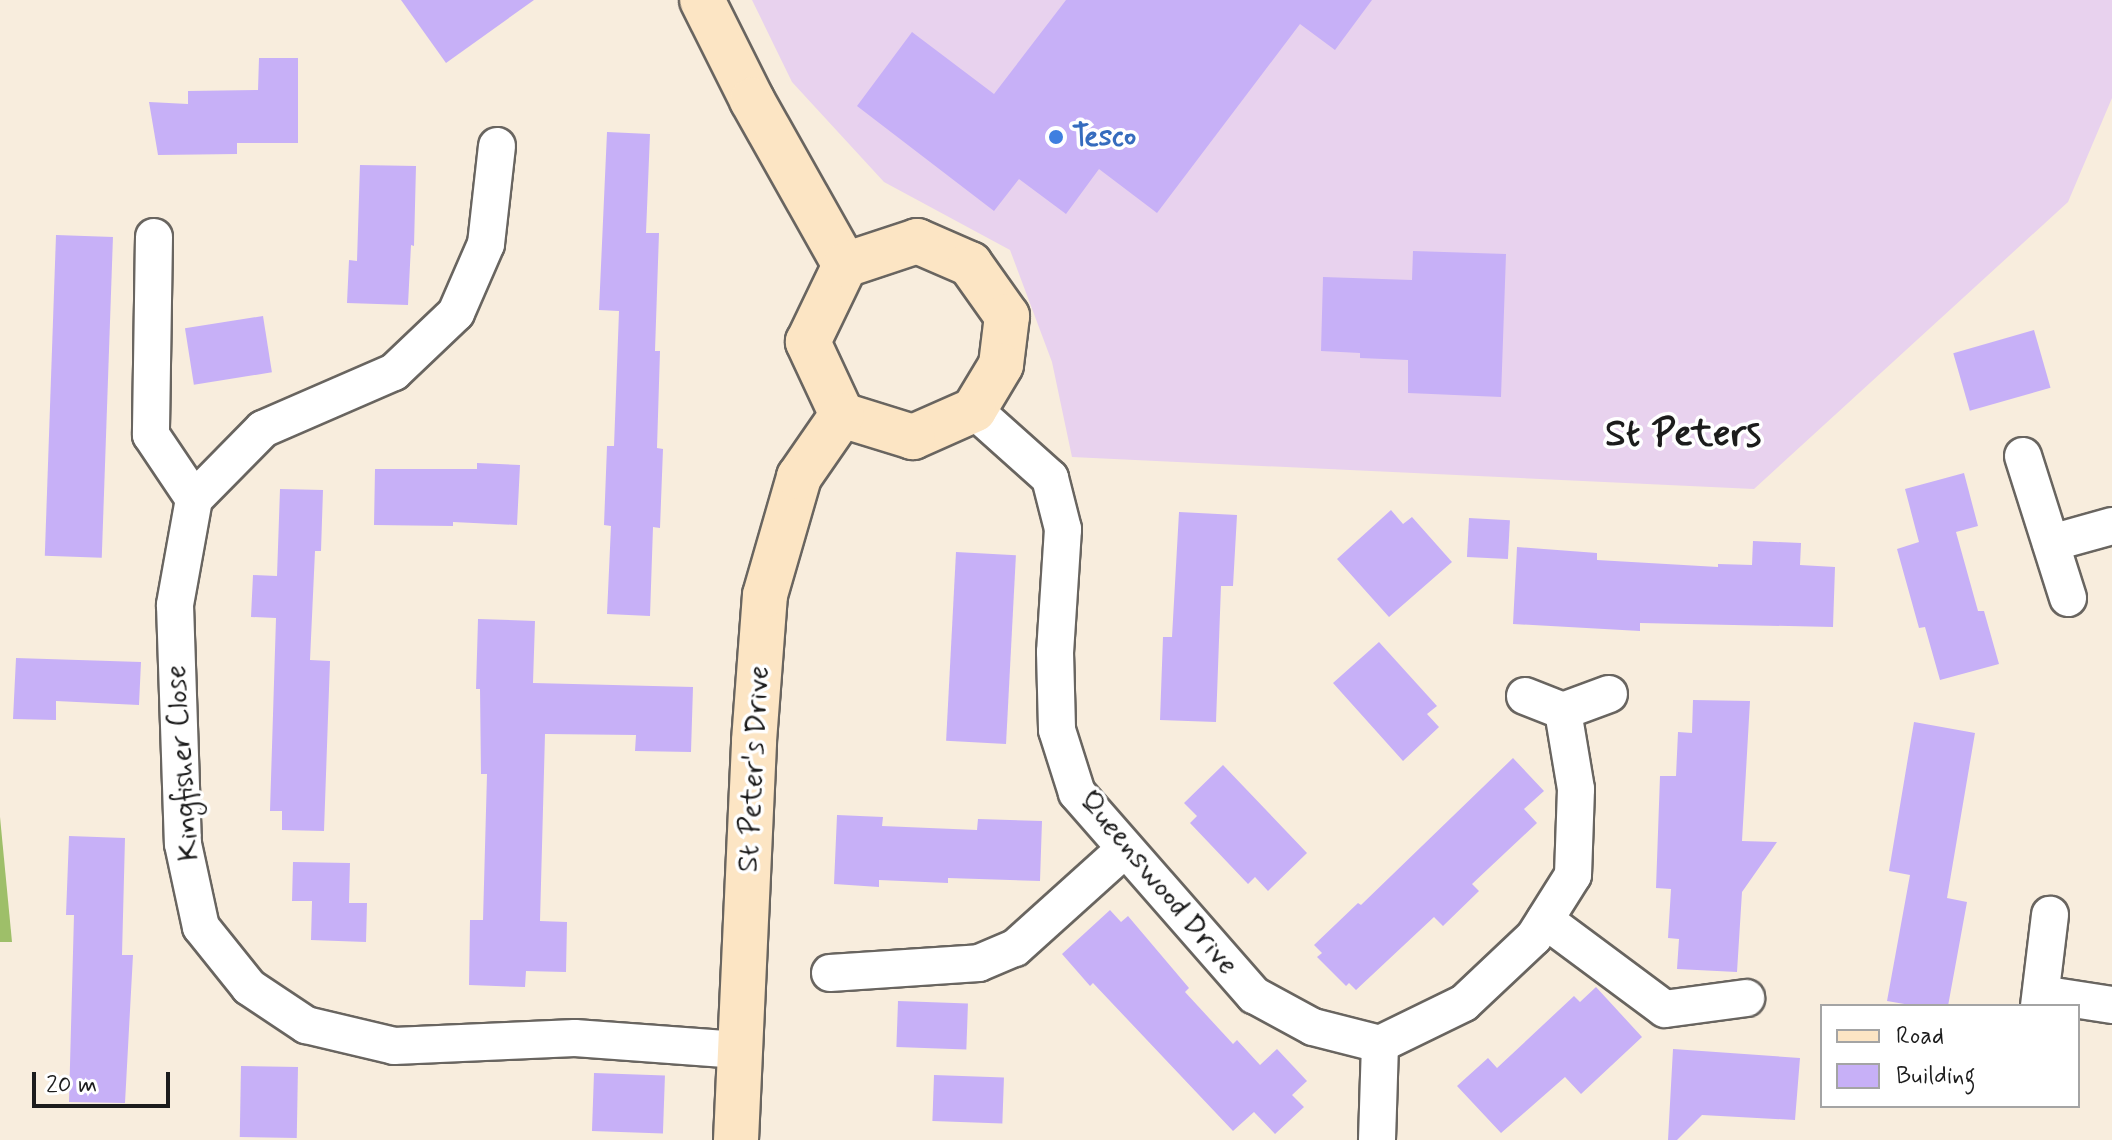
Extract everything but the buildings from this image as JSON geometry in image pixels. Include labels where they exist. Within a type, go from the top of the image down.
[{"type":"street","points":[[702,0],[752,100],[845,265]]},
{"type":"street","points":[[154,237],[151,435],[194,499],[263,429],[394,372],[456,313],[486,244],[497,146]]},
{"type":"street","points":[[917,241],[970,264],[1007,316],[1001,365],[974,410],[913,437],[842,415],[808,342],[845,265],[917,241]]},
{"type":"street","name":"Queenswood Drive","points":[[974,410],[1050,478],[1063,529],[1055,652],[1057,730],[1077,793],[1254,995],[1313,1027],[1380,1044]]},
{"type":"street","name":"St Peter's Drive","points":[[736,1140],[754,741],[765,595],[799,477],[842,415]]},
{"type":"street","points":[[2023,456],[2068,598]]},
{"type":"street","name":"Kingfisher Close","points":[[194,499],[175,605],[183,844],[201,927],[249,987],[306,1025],[394,1046],[575,1038],[739,1050]]},
{"type":"street","points":[[2051,543],[2112,526]]},
{"type":"street","points":[[1525,696],[1563,711],[1609,694]]},
{"type":"street","points":[[1377,1140],[1380,1044],[1464,1003],[1534,937],[1573,875],[1576,789],[1563,711]]},
{"type":"street","points":[[830,973],[979,963],[1015,948],[1125,849]]},
{"type":"street","points":[[2050,915],[2040,1000],[2112,1005]]},
{"type":"street","points":[[1545,920],[1665,1009],[1746,998]]},
{"type":"shaded area","points":[[752,0],[2112,0],[2112,98],[2068,202],[1754,489],[1072,457],[1052,362],[1010,250],[884,182],[792,82]]},
{"type":"green space","points":[[0,817],[12,942],[0,942]]},
{"type":"place","name":"Tesco","points":[[1056,137]]},
{"type":"district","name":"St Peters","points":[[1683,435]]}]
